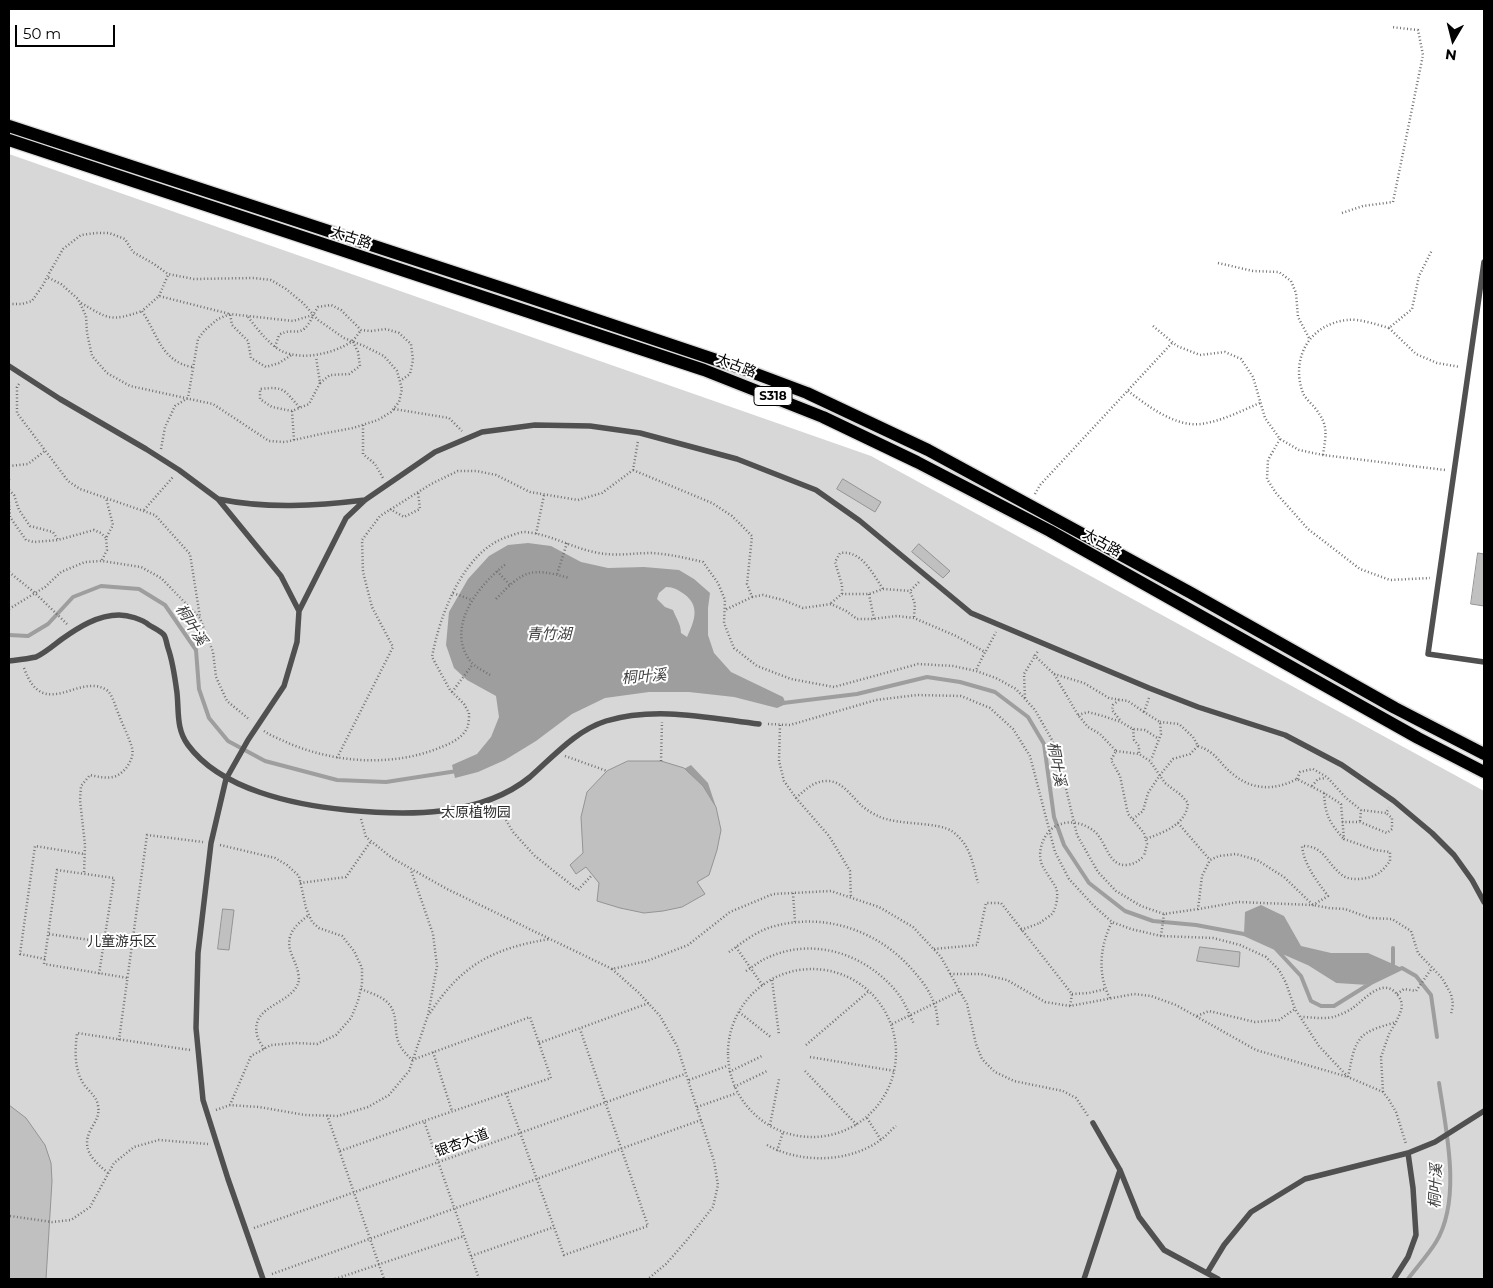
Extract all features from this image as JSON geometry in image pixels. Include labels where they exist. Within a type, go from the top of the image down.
[{"type":"main road","name":"太古路","points":[[9,126],[502,288],[752,372],[807,393],[870,421],[928,450],[1029,504],[1395,708],[1484,754]]},
{"type":"main road","name":"太古路","points":[[9,140],[704,370],[814,413],[917,462],[1050,531],[1418,738],[1484,772]]},
{"type":"lane","points":[[1484,262],[1428,654],[1484,662]]},
{"type":"lane","points":[[9,366],[60,399],[179,470],[218,499],[281,576],[298,611]]},
{"type":"lane","points":[[263,1278],[202,1100],[196,1028],[198,953],[211,844],[226,779],[248,740],[284,686],[297,642],[298,611],[346,518],[364,500],[435,452],[482,432],[535,425],[590,426],[640,433],[737,459],[816,490],[860,521],[971,613],[1153,690],[1198,707],[1285,735],[1342,765],[1394,801],[1432,833],[1454,855],[1472,880],[1484,902]]},
{"type":"lane","points":[[218,499],[247,505],[320,506],[364,500]]},
{"type":"lane","points":[[9,662],[36,656],[73,631],[100,617],[122,615],[146,622],[164,635],[172,658],[177,693],[178,724],[187,744],[203,762],[226,779],[287,800],[359,812],[397,815],[438,812],[494,799],[528,778],[574,737],[604,722],[635,714],[679,714],[759,724]]},
{"type":"lane","points":[[1207,1273],[1224,1245],[1251,1212],[1305,1179],[1408,1153],[1436,1142],[1484,1111]]},
{"type":"lane","points":[[1093,1123],[1120,1170],[1139,1217],[1164,1250],[1218,1279]]},
{"type":"lane","points":[[1394,1279],[1408,1257],[1416,1235],[1413,1188],[1408,1153]]},
{"type":"lane","points":[[1084,1279],[1120,1170]]},
{"type":"path","points":[[1342,214],[1362,206],[1393,202],[1423,55],[1418,30],[1391,27]]},
{"type":"path","points":[[9,304],[22,304],[32,301],[63,249],[81,235],[96,232],[109,233],[125,239],[133,252],[168,274],[194,279],[254,278],[271,280],[286,289],[303,303],[318,320],[344,338],[384,356],[397,371],[402,388],[399,402],[394,409],[378,420],[363,425],[285,442],[269,441],[213,404],[130,386],[107,373],[92,356],[87,333],[86,316],[78,299],[61,284],[47,277]]},
{"type":"path","points":[[1389,328],[1412,309],[1419,276],[1432,250]]},
{"type":"path","points":[[1218,263],[1253,271],[1279,272],[1291,280],[1296,293],[1298,317],[1309,338]]},
{"type":"path","points":[[80,303],[107,318],[122,318],[142,312],[159,296],[168,274]]},
{"type":"path","points":[[159,296],[230,314],[247,316],[293,321],[314,314]]},
{"type":"path","points":[[275,347],[279,335],[288,332],[299,332],[308,326],[318,307],[331,305],[341,310],[361,330],[386,329],[399,333],[411,344],[413,360],[410,374],[400,381]]},
{"type":"path","points":[[142,312],[151,324],[157,340],[170,358],[182,365],[193,367]]},
{"type":"path","points":[[230,314],[232,325],[248,341],[252,358],[266,366],[280,363],[293,354]]},
{"type":"path","points":[[159,458],[165,427],[175,406],[188,398],[198,339],[204,330],[218,319],[230,314]]},
{"type":"path","points":[[247,316],[275,347],[293,354],[316,356],[352,341],[361,330]]},
{"type":"path","points":[[1323,455],[1326,428],[1317,411],[1304,394],[1298,370],[1303,349],[1309,338],[1327,325],[1348,319],[1389,328],[1416,354],[1437,363],[1469,369]]},
{"type":"path","points":[[1153,326],[1177,346],[1200,355],[1225,352],[1241,359],[1253,377],[1265,418],[1280,439],[1299,450],[1323,455],[1454,471]]},
{"type":"path","points":[[300,408],[286,392],[278,387],[260,389],[260,399],[272,407],[292,411],[300,408],[309,404],[320,383],[330,375],[349,374],[360,366],[358,352],[352,341]]},
{"type":"path","points":[[1029,504],[1040,486],[1172,342]]},
{"type":"path","points":[[316,356],[320,383]]},
{"type":"path","points":[[23,376],[17,387],[17,412],[68,481],[80,488],[155,515],[190,554],[200,618]]},
{"type":"path","points":[[1128,391],[1148,406],[1178,421],[1200,424],[1223,419],[1260,403]]},
{"type":"path","points":[[394,409],[449,418],[468,438]]},
{"type":"path","points":[[292,411],[294,440]]},
{"type":"path","points":[[363,425],[363,454],[375,464],[382,474],[386,486]]},
{"type":"path","points":[[337,758],[393,647],[372,607],[363,572],[362,540],[380,516],[431,484],[458,471],[477,471],[496,475],[530,492],[544,495],[578,500],[602,493],[632,470],[640,433]]},
{"type":"path","points":[[1280,439],[1268,460],[1267,479],[1276,493],[1308,529],[1360,569],[1390,580],[1439,578]]},
{"type":"path","points":[[9,466],[28,464],[46,450]]},
{"type":"path","points":[[143,511],[179,470]]},
{"type":"path","points":[[632,470],[712,503],[732,516],[752,536],[747,584],[752,597]]},
{"type":"path","points":[[9,490],[14,495],[19,510],[30,526],[53,532],[58,540]]},
{"type":"path","points":[[390,509],[404,517],[420,509],[418,492]]},
{"type":"path","points":[[536,534],[544,495]]},
{"type":"path","points":[[102,561],[107,550],[106,538],[113,525],[106,498]]},
{"type":"path","points":[[9,502],[10,517],[26,540],[34,542],[58,540],[94,530],[106,538]]},
{"type":"path","points":[[557,574],[567,543]]},
{"type":"path","points":[[842,594],[842,585],[835,562],[840,553],[850,552],[864,561],[883,589]]},
{"type":"path","points":[[490,675],[473,664],[463,650],[462,634],[465,615],[472,600],[483,585],[506,564]]},
{"type":"path","points":[[497,571],[510,585]]},
{"type":"path","points":[[9,572],[35,593],[61,619]]},
{"type":"path","points":[[496,599],[510,585],[529,572],[546,572],[569,578]]},
{"type":"path","points":[[725,610],[752,597],[764,595],[803,608],[831,604],[842,594],[869,594],[883,589],[910,590],[926,576]]},
{"type":"path","points":[[910,590],[915,604],[914,618]]},
{"type":"path","points":[[453,593],[472,600]]},
{"type":"path","points":[[869,594],[874,619]]},
{"type":"path","points":[[831,604],[857,619],[897,616],[914,618],[956,636],[985,652]]},
{"type":"path","points":[[976,670],[999,626]]},
{"type":"path","points":[[1024,698],[1024,674],[1034,655],[1044,644]]},
{"type":"path","points":[[1034,655],[1054,674],[1078,715],[1088,727],[1100,734],[1116,750],[1139,754],[1150,760],[1165,783],[1188,803],[1187,813],[1178,823],[1146,838]]},
{"type":"path","points":[[21,659],[28,678],[36,689],[49,696],[89,686],[99,687],[109,692],[133,749],[131,762],[118,776],[104,778],[90,775],[81,786],[84,874]]},
{"type":"path","points":[[452,692],[473,664]]},
{"type":"path","points":[[1054,674],[1084,683],[1109,698],[1128,701],[1160,722],[1179,724],[1193,737],[1198,746],[1210,750],[1234,775],[1248,783],[1264,788],[1286,785],[1297,779],[1300,772],[1313,769],[1327,778],[1360,810],[1386,813],[1392,818],[1392,829],[1387,833],[1360,822],[1342,822]]},
{"type":"path","points":[[1144,712],[1153,690]]},
{"type":"path","points":[[759,724],[790,725],[876,700],[916,695],[961,696],[990,708],[1013,728],[1030,756],[1055,852],[1069,878],[1094,906],[1112,922],[1131,929],[1161,936],[1213,938],[1240,944],[1266,958],[1279,970],[1286,983],[1295,1009],[1319,1046],[1348,1077]]},
{"type":"path","points":[[1119,700],[1113,705],[1112,710],[1121,722]]},
{"type":"path","points":[[1078,715],[1088,712],[1121,722],[1133,729],[1145,730],[1159,739]]},
{"type":"path","points":[[661,760],[662,714]]},
{"type":"path","points":[[1150,760],[1161,734],[1160,722]]},
{"type":"path","points":[[780,725],[779,761],[784,780],[796,798],[829,836],[850,871],[851,898]]},
{"type":"path","points":[[1133,729],[1134,740],[1139,746],[1139,754]]},
{"type":"path","points":[[1133,819],[1143,811],[1148,793],[1173,759],[1190,754],[1198,746]]},
{"type":"path","points":[[1021,930],[1040,923],[1052,914],[1057,900],[1058,890],[1041,863],[1040,850],[1045,837],[1052,828],[1062,823],[1081,824],[1094,831],[1107,852],[1116,862],[1123,865],[1133,864],[1144,856],[1147,844],[1146,838],[1128,814],[1120,776],[1111,760],[1116,750]]},
{"type":"path","points":[[557,753],[607,771]]},
{"type":"path","points":[[1311,786],[1318,779],[1327,778]]},
{"type":"path","points":[[1297,779],[1341,804]]},
{"type":"path","points":[[796,798],[813,784],[830,781],[846,789],[864,808],[880,818],[952,831],[968,848],[978,883]]},
{"type":"path","points":[[1198,909],[1238,902],[1313,904],[1328,896],[1306,862],[1302,846],[1311,846],[1320,851],[1343,876],[1360,879],[1379,873],[1390,861],[1390,852],[1375,850],[1344,839],[1331,825],[1325,807],[1324,793]]},
{"type":"path","points":[[1344,839],[1341,804],[1346,798]]},
{"type":"path","points":[[494,799],[513,832],[535,856],[556,873],[578,890],[592,875]]},
{"type":"path","points":[[1386,813],[1394,801]]},
{"type":"path","points":[[1360,810],[1360,822]]},
{"type":"path","points":[[359,812],[366,837],[392,858],[447,889],[612,969],[649,1003],[660,1016],[677,1046],[714,1161],[718,1185],[713,1207],[666,1264],[648,1279]]},
{"type":"path","points":[[1178,823],[1210,860]]},
{"type":"path","points":[[119,1040],[147,835],[254,852],[275,858],[287,865],[299,876],[312,922],[319,928],[342,936],[354,951],[362,968],[361,989],[351,1018],[336,1035],[317,1044],[271,1045],[251,1056],[230,1105]]},
{"type":"path","points":[[300,882],[346,877],[371,841]]},
{"type":"path","points":[[45,959],[20,954],[35,846],[84,854]]},
{"type":"path","points":[[207,1113],[230,1105],[259,1107],[305,1115],[338,1116],[368,1107],[389,1095],[409,1071],[428,1015],[437,966],[433,934],[410,868]]},
{"type":"path","points":[[99,974],[114,878],[57,870],[44,964],[99,974],[128,978]]},
{"type":"path","points":[[612,969],[647,961],[688,945],[730,912],[773,894],[831,891],[879,907],[913,926],[941,957],[967,1004],[976,1044],[982,1059],[995,1072],[1014,1081],[1063,1091],[1076,1098],[1093,1123]]},
{"type":"path","points":[[792,893],[795,922]]},
{"type":"path","points":[[934,949],[977,945],[986,903],[1001,903],[1072,994],[1070,1006]]},
{"type":"path","points":[[1161,936],[1164,914]]},
{"type":"path","points":[[264,1049],[257,1036],[256,1026],[261,1014],[293,993],[299,979],[290,949],[289,938],[294,926],[309,915]]},
{"type":"path","points":[[729,952],[748,938],[773,926],[795,922],[829,922],[857,930],[885,945],[908,964],[924,984],[934,1003],[938,1026]]},
{"type":"path","points":[[1110,998],[1105,989],[1101,968],[1106,932],[1112,922]]},
{"type":"path","points":[[48,934],[104,942]]},
{"type":"path","points":[[428,1015],[442,995],[469,969],[493,954],[521,944],[552,939]]},
{"type":"path","points":[[736,947],[763,986]]},
{"type":"path","points":[[746,971],[768,957],[791,949],[822,948],[851,956],[875,971],[897,992],[914,1024]]},
{"type":"path","points":[[1397,994],[1404,989],[1416,991],[1432,967]]},
{"type":"path","points":[[807,969],[835,972],[860,983],[880,1002],[892,1024],[898,1054],[895,1071],[893,1082],[879,1106],[858,1126],[833,1136],[805,1138],[783,1132],[755,1115],[737,1093],[727,1066],[729,1038],[739,1012],[756,990],[772,980],[780,975],[807,969]]},
{"type":"path","points":[[950,974],[981,974],[1007,980],[1045,1002],[1070,1006],[1134,994],[1151,996],[1196,1016],[1256,1050],[1348,1077],[1383,1092]]},
{"type":"path","points":[[772,980],[779,1035]]},
{"type":"path","points":[[1301,1017],[1334,1018],[1352,1008],[1375,990],[1387,988],[1397,994],[1402,1001],[1402,1011],[1389,1034],[1381,1057],[1383,1092],[1396,1112],[1408,1153]]},
{"type":"path","points":[[361,989],[378,996],[388,1003],[394,1013],[398,1040],[403,1052],[412,1060]]},
{"type":"path","points":[[1072,994],[1089,993],[1105,989]]},
{"type":"path","points":[[806,1045],[869,991]]},
{"type":"path","points":[[892,1024],[960,991]]},
{"type":"path","points":[[539,1043],[649,1003]]},
{"type":"path","points":[[1196,1016],[1209,1011],[1255,1022],[1279,1020],[1295,1009]]},
{"type":"path","points":[[739,1012],[772,1038]]},
{"type":"path","points":[[340,1151],[551,1078],[530,1018],[412,1060]]},
{"type":"path","points":[[1348,1077],[1360,1037],[1396,1022]]},
{"type":"path","points":[[506,1093],[564,1254],[648,1226],[580,1029]]},
{"type":"path","points":[[108,1173],[93,1160],[87,1145],[90,1131],[97,1120],[98,1106],[94,1095],[82,1082],[74,1055],[77,1033],[198,1051]]},
{"type":"path","points":[[433,1052],[452,1111]]},
{"type":"path","points":[[728,1072],[762,1056]]},
{"type":"path","points":[[810,1057],[895,1071]]},
{"type":"path","points":[[688,1080],[727,1066]]},
{"type":"path","points":[[734,1087],[768,1071]]},
{"type":"path","points":[[805,1071],[858,1126]]},
{"type":"path","name":"银杏大道","points":[[246,1230],[686,1074]]},
{"type":"path","points":[[770,1125],[779,1079]]},
{"type":"path","points":[[697,1107],[737,1093]]},
{"type":"path","points":[[327,1116],[384,1279]]},
{"type":"path","points":[[867,1117],[881,1140]]},
{"type":"path","points":[[263,1278],[701,1120]]},
{"type":"path","points":[[424,1121],[479,1279]]},
{"type":"path","points":[[767,1146],[797,1157],[836,1157],[848,1155],[881,1140],[896,1126]]},
{"type":"path","points":[[777,1151],[783,1132]]},
{"type":"path","points":[[10,1216],[52,1222],[71,1220],[90,1207],[114,1163],[134,1147],[159,1140],[217,1145]]},
{"type":"path","points":[[471,1256],[554,1227]]},
{"type":"path","points":[[335,1279],[464,1236]]},
{"type":"green space","name":"太原植物园","points":[[9,154],[871,456],[1484,791],[1484,1279],[9,1279]]},
{"type":"water","name":"青竹湖","points":[[528,543],[551,546],[581,562],[608,568],[644,567],[679,570],[694,579],[710,593],[708,635],[714,653],[731,672],[783,697],[786,704],[777,708],[734,697],[689,692],[649,692],[605,698],[572,714],[536,741],[505,760],[478,772],[455,778],[452,765],[477,754],[491,737],[499,717],[496,696],[467,680],[454,668],[446,645],[449,612],[468,579],[489,556],[508,545]],"holes":[[[666,587],[684,594],[693,604],[694,620],[687,637],[681,633],[673,610],[665,607],[657,599],[659,593]]]},
{"type":"water","points":[[691,765],[708,783],[716,807],[703,786],[684,769]]},
{"type":"water","points":[[1261,905],[1284,916],[1301,946],[1331,953],[1368,953],[1402,968],[1371,983],[1337,981],[1310,964],[1244,934],[1245,912]]},
{"type":"building","points":[[843,479],[881,502],[875,512],[837,489]]},
{"type":"building","points":[[919,544],[950,571],[943,578],[912,552]]},
{"type":"building","points":[[1478,553],[1484,554],[1484,606],[1471,604]]},
{"type":"building","points":[[628,761],[661,761],[684,768],[703,786],[716,807],[721,830],[717,850],[709,875],[697,882],[705,894],[682,907],[644,913],[597,901],[599,883],[586,867],[576,874],[570,865],[583,853],[581,817],[587,792],[607,771]]},
{"type":"building","points":[[223,909],[234,910],[229,950],[218,949]]},
{"type":"building","points":[[1200,947],[1240,952],[1239,967],[1197,961]]},
{"type":"building","points":[[9,1105],[26,1118],[45,1145],[51,1163],[52,1181],[46,1279],[9,1279]]},
{"type":"waterway","name":"桐叶溪","points":[[9,635],[28,636],[48,624],[73,597],[101,586],[139,589],[165,605],[196,650],[199,689],[209,718],[228,741],[265,761],[337,780],[386,782],[457,771]]},
{"type":"waterway","name":"桐叶溪","points":[[783,703],[857,694],[927,677],[960,682],[995,692],[1028,717],[1044,744],[1054,817],[1064,845],[1089,883],[1125,911],[1153,921],[1196,925],[1244,934],[1275,948],[1301,976],[1311,1001],[1321,1006],[1334,1006],[1371,983],[1402,968],[1416,976],[1431,995],[1437,1037]]},
{"type":"waterway","name":"桐叶溪","points":[[1393,948],[1393,964]]},
{"type":"waterway","name":"桐叶溪","points":[[1278,950],[1310,964],[1337,981],[1368,983]]},
{"type":"waterway","name":"桐叶溪","points":[[1408,1279],[1436,1242],[1444,1225],[1448,1206],[1450,1164],[1439,1083]]},
{"type":"park label","name":"儿童游乐区","points":[[122,942]]}]
